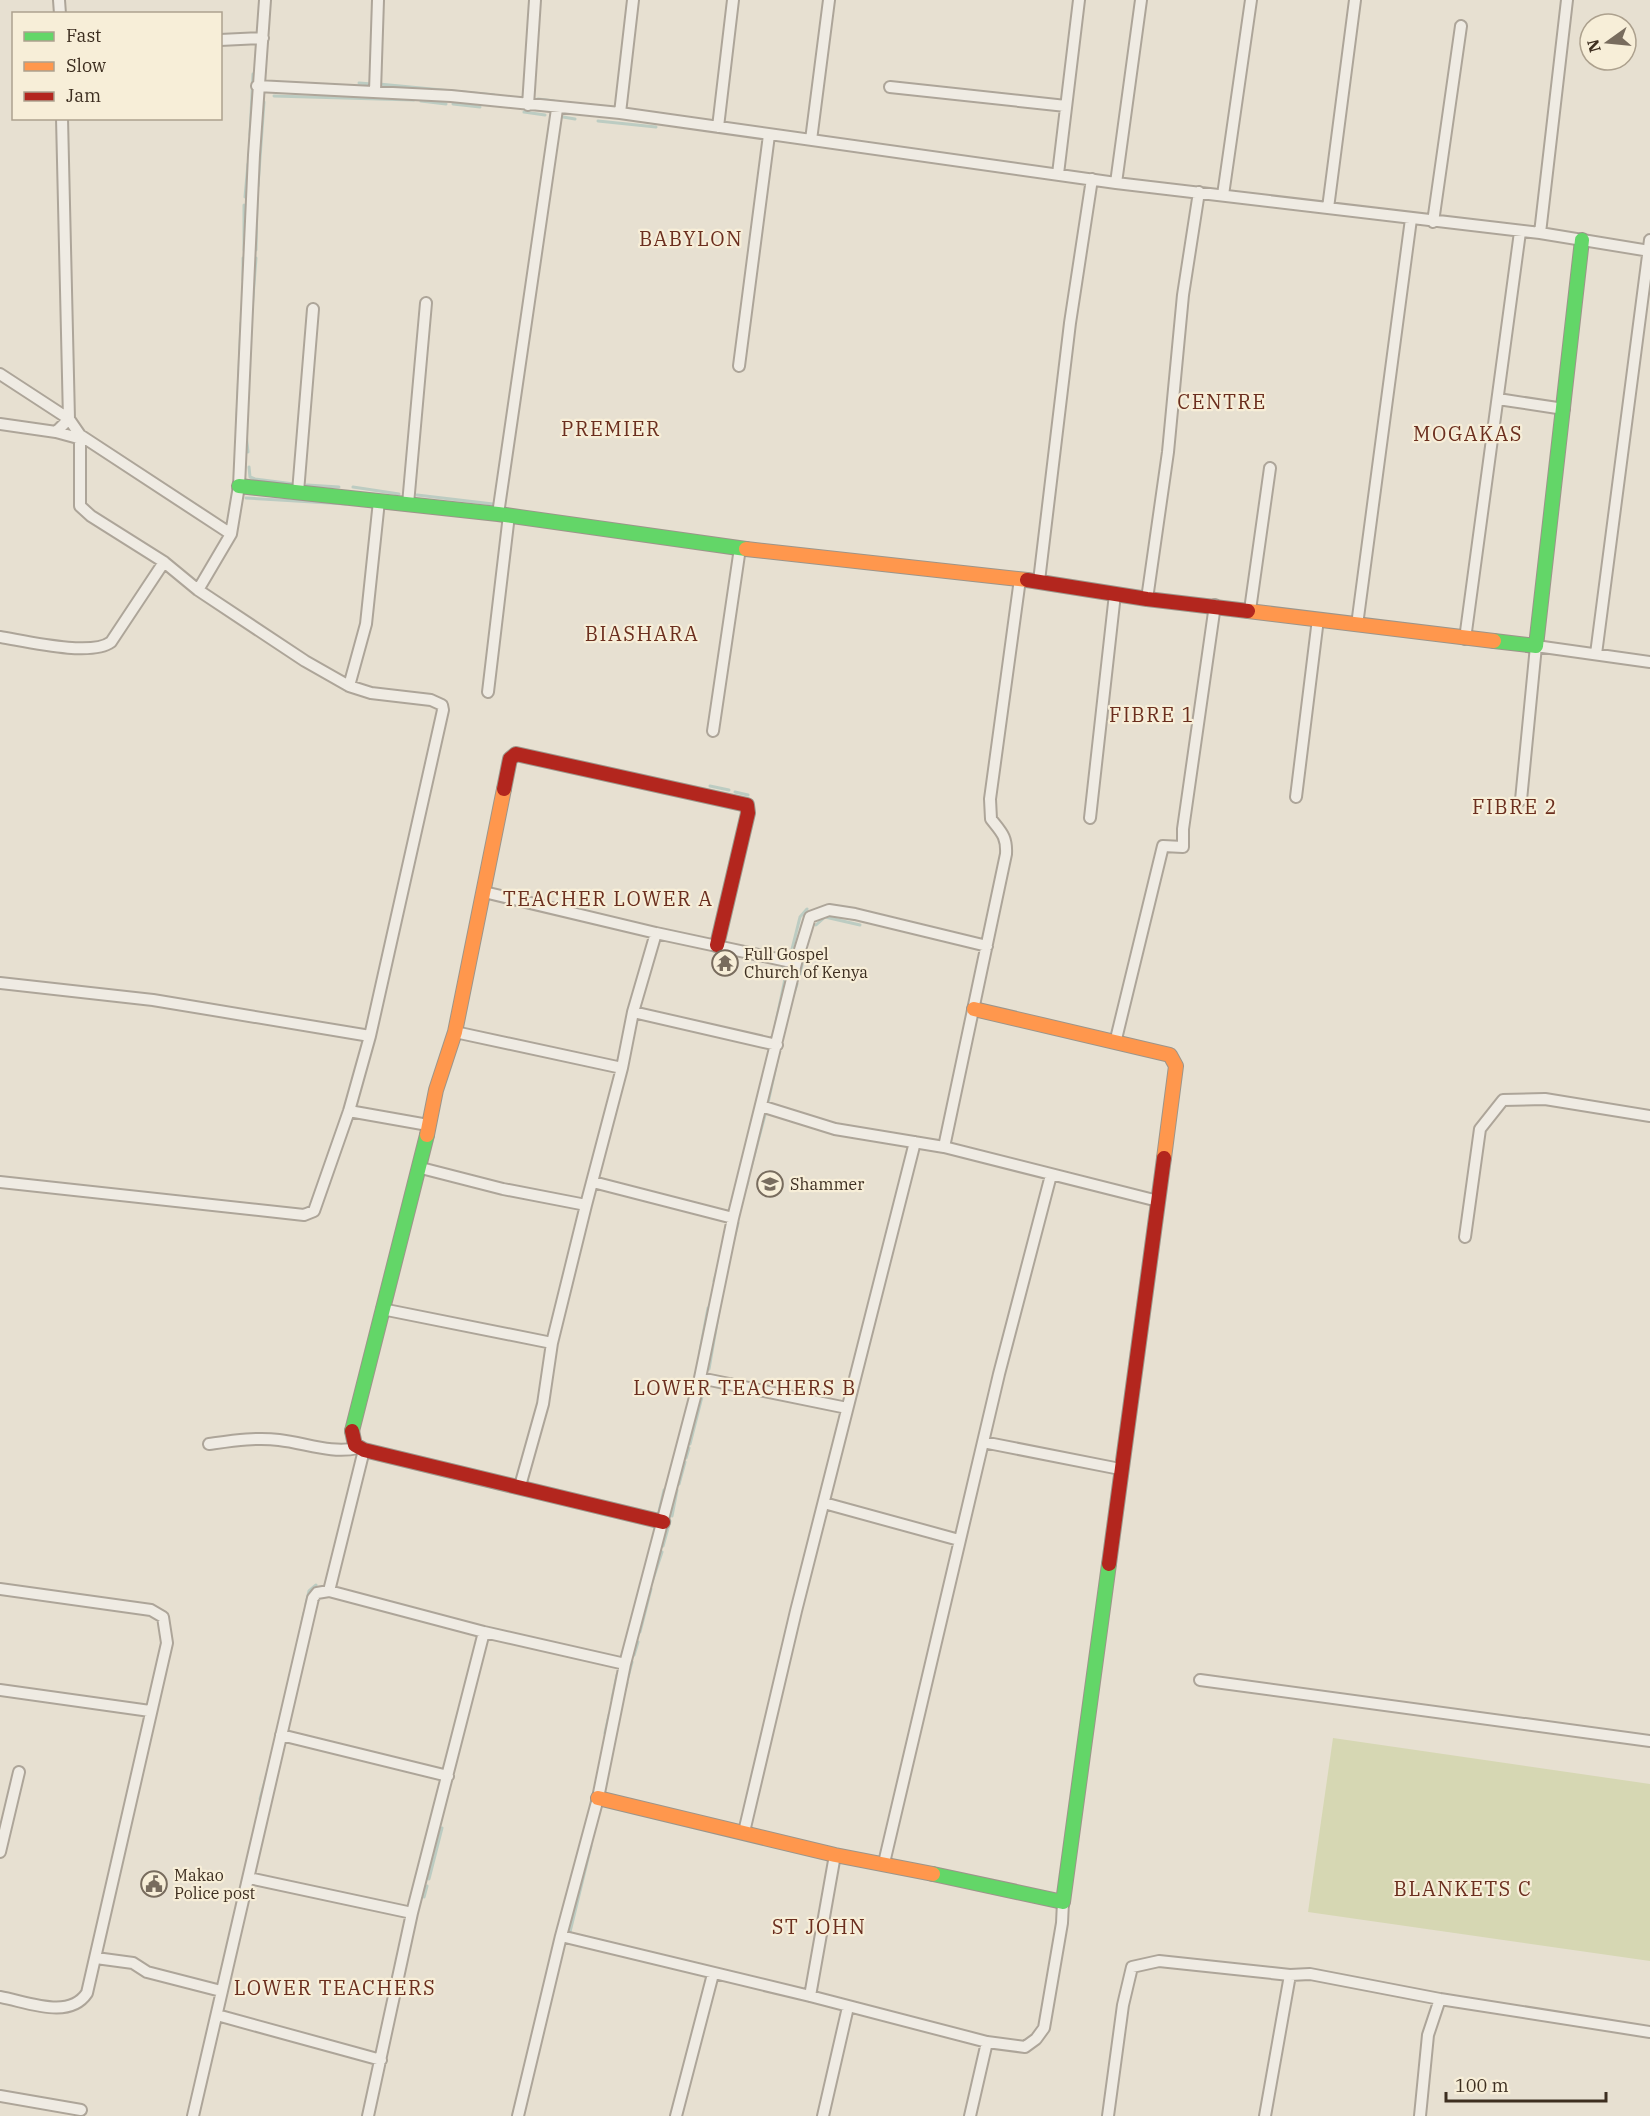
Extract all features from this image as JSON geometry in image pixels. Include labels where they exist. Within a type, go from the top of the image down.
[{"type":"street","points":[[198,590],[231,534],[239,486],[257,86],[265,0]]},
{"type":"street","points":[[375,91],[378,0]]},
{"type":"street","points":[[528,105],[535,0]]},
{"type":"street","points":[[620,113],[633,0]]},
{"type":"street","points":[[717,127],[733,0]]},
{"type":"street","points":[[811,140],[830,0]]},
{"type":"street","points":[[1058,174],[1079,0]]},
{"type":"street","points":[[1116,183],[1142,0]]},
{"type":"street","points":[[1223,195],[1251,0]]},
{"type":"street","points":[[1328,208],[1355,0]]},
{"type":"street","points":[[1540,233],[1567,0]]},
{"type":"street","points":[[1433,222],[1461,26]]},
{"type":"street","points":[[222,40],[263,38]]},
{"type":"street","points":[[257,86],[375,91],[620,113],[1116,183],[1650,248],[1596,654]]},
{"type":"street","points":[[890,87],[1066,106]]},
{"type":"street","points":[[488,693],[504,515],[557,109]]},
{"type":"street","points":[[0,1182],[310,1214],[317,1205],[349,1111],[370,1036],[442,710],[442,705],[431,700],[371,693],[349,686],[305,661],[198,590],[164,562],[91,516],[80,506],[79,437],[69,419],[62,120]]},
{"type":"street","points":[[739,366],[769,135]]},
{"type":"street","points":[[1039,581],[1070,323],[1092,179]]},
{"type":"street","points":[[1147,598],[1168,452],[1183,294],[1199,192]]},
{"type":"street","points":[[1357,624],[1412,219]]},
{"type":"street","points":[[1465,639],[1520,232]]},
{"type":"street","points":[[1521,800],[1582,240]]},
{"type":"street","points":[[408,504],[426,303]]},
{"type":"street","points":[[298,492],[313,309]]},
{"type":"street","points":[[0,374],[69,419]]},
{"type":"street","points":[[1498,399],[1564,409]]},
{"type":"street","points":[[56,432],[69,419]]},
{"type":"street","points":[[0,424],[79,437],[231,534]]},
{"type":"street","points":[[1250,610],[1270,468]]},
{"type":"street","points":[[239,486],[504,515],[740,548],[1039,581],[1115,594],[1650,662]]},
{"type":"street","points":[[349,686],[366,624],[379,501]]},
{"type":"street","points":[[713,731],[740,548]]},
{"type":"street","points":[[0,637],[79,648],[105,646],[111,642],[164,562]]},
{"type":"street","points":[[944,1147],[1006,854],[1004,832],[991,819],[990,799],[1020,579]]},
{"type":"street","points":[[1090,818],[1115,594]]},
{"type":"street","points":[[1116,1040],[1163,846],[1183,847],[1183,829],[1215,605]]},
{"type":"street","points":[[1296,797],[1317,619]]},
{"type":"street","points":[[329,1591],[361,1449],[352,1431],[382,1309],[421,1168],[428,1125],[454,1032],[510,759],[516,754],[747,805],[748,813],[717,945]]},
{"type":"street","points":[[484,892],[656,933],[796,963]]},
{"type":"street","points":[[518,2116],[561,1936],[598,1798],[625,1664],[700,1378],[733,1218],[796,963],[810,917],[829,910],[987,946]]},
{"type":"street","points":[[520,1486],[543,1404],[552,1343],[622,1068],[633,1012],[656,933]]},
{"type":"street","points":[[0,983],[153,1000],[370,1036]]},
{"type":"street","points":[[561,1936],[810,1996],[987,2042],[1025,2047],[1036,2039],[1044,2028],[1062,1923],[1120,1469],[1173,1096],[1174,1059],[1170,1055],[1116,1040],[974,1009]]},
{"type":"street","points":[[633,1012],[777,1045]]},
{"type":"street","points":[[454,1032],[622,1068]]},
{"type":"street","points":[[1465,1237],[1480,1129],[1503,1100],[1545,1100],[1650,1116]]},
{"type":"street","points":[[761,1106],[835,1129],[944,1147],[1158,1202]]},
{"type":"street","points":[[349,1111],[428,1125]]},
{"type":"street","points":[[744,1832],[847,1408],[915,1142]]},
{"type":"street","points":[[421,1168],[502,1189],[586,1205]]},
{"type":"street","points":[[884,1863],[959,1540],[1051,1175]]},
{"type":"street","points":[[593,1182],[733,1218]]},
{"type":"street","points":[[382,1309],[552,1343]]},
{"type":"street","points":[[700,1378],[847,1408]]},
{"type":"street","points":[[209,1444],[279,1440],[316,1448],[347,1451],[361,1449],[663,1522]]},
{"type":"street","points":[[983,1442],[1120,1469]]},
{"type":"street","points":[[824,1503],[959,1540]]},
{"type":"street","points":[[0,1589],[151,1610],[163,1617],[167,1643],[87,1993],[80,2004],[64,2008],[0,1997]]},
{"type":"street","points":[[193,2116],[313,1598],[317,1593],[329,1591],[484,1632],[625,1664]]},
{"type":"street","points":[[368,2116],[412,1913],[484,1632]]},
{"type":"street","points":[[1200,1680],[1650,1741]]},
{"type":"street","points":[[0,1690],[150,1711]]},
{"type":"street","points":[[281,1735],[448,1776]]},
{"type":"street","points":[[0,1852],[19,1772]]},
{"type":"street","points":[[598,1798],[835,1855],[884,1863],[1063,1902]]},
{"type":"street","points":[[810,1996],[835,1855]]},
{"type":"street","points":[[249,1878],[412,1913]]},
{"type":"street","points":[[96,1958],[133,1963],[147,1972],[221,1991]]},
{"type":"street","points":[[1108,2116],[1123,2006],[1132,1967],[1159,1961],[1290,1975],[1310,1974],[1440,1999],[1650,2032]]},
{"type":"street","points":[[676,2116],[713,1974]]},
{"type":"street","points":[[1265,2116],[1290,1975]]},
{"type":"street","points":[[1420,2116],[1428,2035],[1440,1999]]},
{"type":"street","points":[[823,2116],[849,2007]]},
{"type":"street","points":[[217,2015],[381,2060]]},
{"type":"street","points":[[970,2116],[987,2042]]},
{"type":"street","points":[[0,2096],[81,2110]]},
{"type":"green space","points":[[1333,1738],[1650,1784],[1650,1961],[1308,1912]]},
{"type":"waterway","points":[[250,135],[253,74]]},
{"type":"waterway","points":[[359,83],[372,84]]},
{"type":"waterway","points":[[379,84],[494,95]]},
{"type":"waterway","points":[[274,96],[414,100]]},
{"type":"waterway","points":[[538,99],[554,101]]},
{"type":"waterway","points":[[421,101],[446,104]]},
{"type":"waterway","points":[[258,186],[264,102]]},
{"type":"waterway","points":[[453,104],[480,107]]},
{"type":"waterway","points":[[524,112],[545,115]]},
{"type":"waterway","points":[[563,117],[575,119]]},
{"type":"waterway","points":[[598,121],[656,127]]},
{"type":"waterway","points":[[245,197],[248,164]]},
{"type":"waterway","points":[[256,250],[257,197]]},
{"type":"waterway","points":[[244,205],[244,250]]},
{"type":"waterway","points":[[243,258],[243,280]]},
{"type":"waterway","points":[[252,310],[256,258]]},
{"type":"waterway","points":[[237,418],[241,323]]},
{"type":"waterway","points":[[246,434],[248,452]]},
{"type":"waterway","points":[[249,467],[250,477],[255,479],[294,484]]},
{"type":"waterway","points":[[307,485],[339,487]]},
{"type":"waterway","points":[[353,487],[399,494]]},
{"type":"waterway","points":[[417,495],[493,504]]},
{"type":"waterway","points":[[246,498],[346,504]]},
{"type":"waterway","points":[[710,786],[729,790]]},
{"type":"waterway","points":[[735,792],[748,795]]},
{"type":"waterway","points":[[791,953],[800,917],[807,909]]},
{"type":"waterway","points":[[816,925],[825,917],[860,925]]},
{"type":"waterway","points":[[804,957],[806,947]]},
{"type":"waterway","points":[[800,974],[803,960]]},
{"type":"waterway","points":[[775,1027],[787,969],[776,963]]},
{"type":"waterway","points":[[794,993],[797,984]]},
{"type":"waterway","points":[[768,1103],[779,1052]]},
{"type":"waterway","points":[[750,1171],[765,1115]]},
{"type":"waterway","points":[[746,1188],[748,1181]]},
{"type":"waterway","points":[[732,1246],[738,1223]]},
{"type":"waterway","points":[[714,1281],[717,1271]]},
{"type":"waterway","points":[[709,1369],[720,1305]]},
{"type":"waterway","points":[[700,1351],[708,1308]]},
{"type":"waterway","points":[[690,1444],[705,1385]]},
{"type":"waterway","points":[[686,1458],[689,1448]]},
{"type":"waterway","points":[[679,1484],[685,1462]]},
{"type":"waterway","points":[[658,1516],[664,1490]]},
{"type":"waterway","points":[[672,1516],[677,1490]]},
{"type":"waterway","points":[[663,1546],[670,1521]]},
{"type":"waterway","points":[[652,1582],[662,1552]]},
{"type":"waterway","points":[[306,1604],[309,1591],[316,1585]]},
{"type":"waterway","points":[[640,1632],[651,1589]]},
{"type":"waterway","points":[[302,1622],[304,1613]]},
{"type":"waterway","points":[[634,1655],[638,1642]]},
{"type":"waterway","points":[[628,1677],[632,1662]]},
{"type":"waterway","points":[[612,1699],[617,1675]]},
{"type":"waterway","points":[[624,1693],[627,1683]]},
{"type":"waterway","points":[[605,1733],[609,1715]]},
{"type":"waterway","points":[[260,1799],[267,1774]]},
{"type":"waterway","points":[[429,1879],[442,1828]]},
{"type":"waterway","points":[[570,1932],[591,1846]]},
{"type":"waterway","points":[[424,1897],[427,1886]]},
{"type":"traffic: fast","points":[[1494,641],[1536,646],[1582,240]]},
{"type":"traffic: fast","points":[[239,486],[498,514],[746,549]]},
{"type":"traffic: fast","points":[[352,1431],[427,1135]]},
{"type":"traffic: fast","points":[[933,1874],[1063,1902],[1109,1564]]},
{"type":"traffic: slow","points":[[746,549],[1027,580]]},
{"type":"traffic: slow","points":[[1248,611],[1494,641]]},
{"type":"traffic: slow","points":[[427,1135],[436,1090],[455,1032],[504,789]]},
{"type":"traffic: slow","points":[[974,1009],[1170,1055],[1176,1066],[1164,1158]]},
{"type":"traffic: slow","points":[[598,1798],[835,1855],[933,1874]]},
{"type":"traffic: jam","points":[[1027,580],[1147,599],[1248,611]]},
{"type":"traffic: jam","points":[[504,789],[510,759],[516,754],[747,805],[748,813],[717,945]]},
{"type":"traffic: jam","points":[[1109,1564],[1164,1158]]},
{"type":"traffic: jam","points":[[352,1431],[355,1445],[364,1450],[663,1522]]},
{"type":"place","name":"Full Gospel Church of Kenya","points":[[725,963]]},
{"type":"place","name":"Shammer","points":[[770,1184]]},
{"type":"place","name":"Makao Police post","points":[[154,1884]]},
{"type":"district","name":"BABYLON","points":[[691,239]]},
{"type":"district","name":"CENTRE","points":[[1222,402]]},
{"type":"district","name":"PREMIER","points":[[611,429]]},
{"type":"district","name":"MOGAKAS","points":[[1468,434]]},
{"type":"district","name":"BIASHARA","points":[[642,634]]},
{"type":"district","name":"FIBRE 1","points":[[1152,715]]},
{"type":"district","name":"FIBRE 2","points":[[1515,807]]},
{"type":"district","name":"TEACHER LOWER A","points":[[608,899]]},
{"type":"district","name":"LOWER TEACHERS B","points":[[745,1388]]},
{"type":"district","name":"BLANKETS C","points":[[1463,1889]]},
{"type":"district","name":"ST JOHN","points":[[819,1927]]},
{"type":"district","name":"LOWER TEACHERS","points":[[335,1988]]}]
